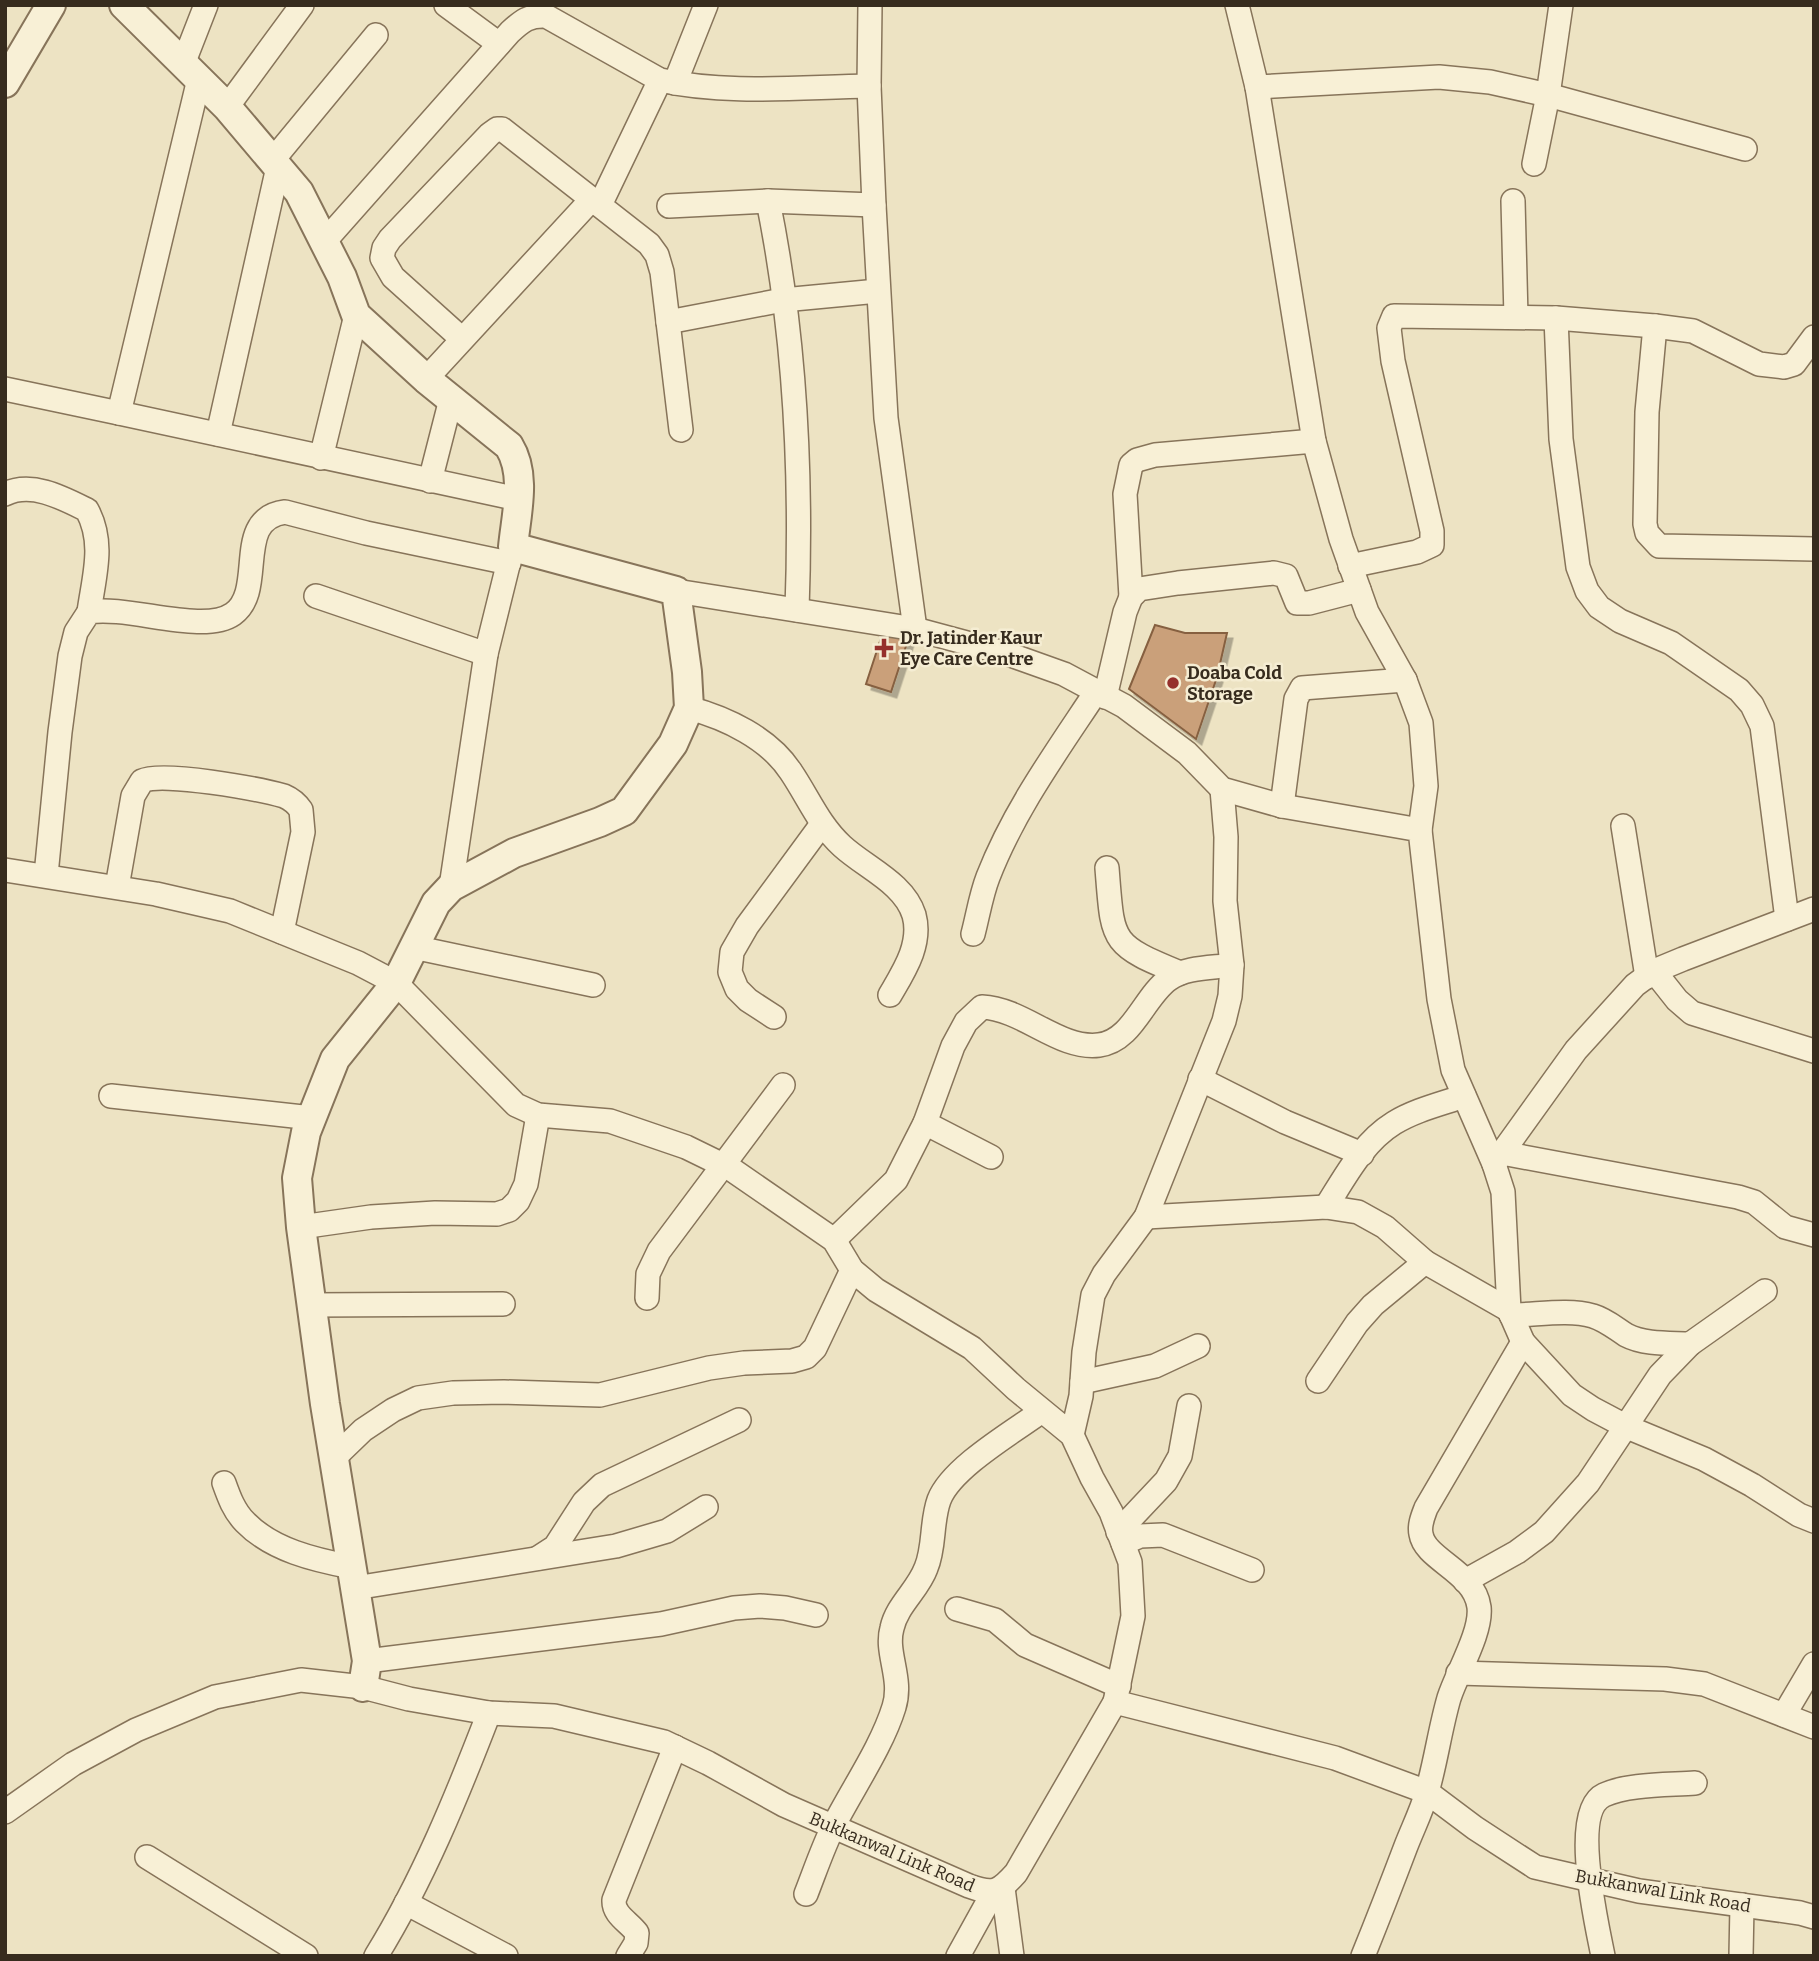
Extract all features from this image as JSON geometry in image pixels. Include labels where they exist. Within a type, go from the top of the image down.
[{"type":"street","points":[[5,83],[51,5]]},
{"type":"street","points":[[124,5],[227,107],[299,192],[342,277],[356,315],[425,379],[509,446],[516,456],[519,471],[518,499],[511,555],[486,654],[452,887]]},
{"type":"street","points":[[119,412],[206,5]]},
{"type":"street","points":[[227,107],[302,5]]},
{"type":"street","points":[[446,5],[499,44]]},
{"type":"street","points":[[425,379],[595,203],[667,81],[705,5]]},
{"type":"street","points":[[870,5],[869,86],[886,418],[915,629]]},
{"type":"street","points":[[1237,5],[1257,87],[1314,441],[1340,539],[1367,612],[1405,680],[1421,723],[1426,786],[1420,830],[1439,999],[1453,1070],[1498,1159],[1503,1192],[1510,1313],[1523,1342],[1572,1395],[1627,1427],[1704,1459],[1799,1515],[1814,1521]]},
{"type":"street","points":[[1534,164],[1548,95],[1561,5]]},
{"type":"street","points":[[324,242],[499,44],[524,19],[534,15],[546,16],[667,81],[715,88],[869,86]]},
{"type":"street","points":[[218,434],[275,164],[376,35]]},
{"type":"street","points":[[1257,87],[1439,77],[1490,82],[1548,95],[1745,149]]},
{"type":"street","points":[[462,339],[393,277],[382,258],[390,239],[490,134],[498,129],[505,131],[538,155],[649,244],[657,255],[662,272],[681,430]]},
{"type":"street","points":[[669,206],[768,201],[874,205]]},
{"type":"street","points":[[768,201],[789,356],[800,527],[797,610]]},
{"type":"street","points":[[1513,201],[1516,317]]},
{"type":"street","points":[[668,322],[783,300],[878,291]]},
{"type":"street","points":[[320,458],[356,315]]},
{"type":"street","points":[[1350,566],[1417,552],[1432,545],[1432,531],[1393,361],[1389,328],[1392,318],[1399,315],[1556,318],[1655,326],[1693,331],[1759,364],[1777,367],[1794,363],[1814,337]]},
{"type":"street","points":[[1556,318],[1561,439],[1578,567],[1587,591],[1599,607],[1620,621],[1671,643],[1740,690],[1752,705],[1762,726],[1787,919]]},
{"type":"street","points":[[1655,326],[1647,412],[1645,524],[1652,540],[1659,546],[1814,549]]},
{"type":"street","points":[[5,389],[518,499]]},
{"type":"street","points":[[430,481],[451,399]]},
{"type":"street","points":[[1131,597],[1125,494],[1131,465],[1137,460],[1155,456],[1314,441]]},
{"type":"street","points":[[5,494],[17,488],[36,490],[87,510],[96,526],[98,546],[89,612],[76,632],[70,656],[46,875]]},
{"type":"street","points":[[89,612],[113,611],[194,621],[219,620],[231,615],[243,606],[256,537],[262,520],[273,513],[285,512],[366,533],[511,555],[676,591],[915,629],[1008,654],[1064,674],[1124,706],[1187,752],[1222,789],[1282,806],[1420,830]]},
{"type":"street","points":[[973,934],[987,880],[1003,842],[1042,774],[1101,694],[1125,612],[1131,597],[1139,589],[1274,573],[1286,576],[1297,603],[1309,603],[1359,590]]},
{"type":"street","points":[[676,591],[689,708],[673,744],[624,811],[514,853],[452,887],[436,903],[396,983],[335,1059],[306,1132],[297,1178],[300,1227],[365,1674],[747,1607],[785,1608],[816,1615]]},
{"type":"street","points":[[316,596],[486,654]]},
{"type":"street","points":[[1282,806],[1296,699],[1302,688],[1405,680]]},
{"type":"street","points":[[689,708],[716,715],[771,750],[790,770],[822,824],[842,846],[900,891],[909,903],[915,917],[913,950],[890,995]]},
{"type":"street","points":[[117,887],[133,796],[142,781],[159,777],[213,783],[287,797],[301,810],[303,832],[282,932]]},
{"type":"street","points":[[1072,1435],[1093,1295],[1104,1274],[1146,1217],[1223,1021],[1230,996],[1232,965],[1225,901],[1226,837],[1222,789]]},
{"type":"street","points":[[774,1017],[748,1000],[737,989],[730,972],[732,951],[747,926],[822,824]]},
{"type":"street","points":[[1623,826],[1650,974],[1692,1013],[1814,1051]]},
{"type":"street","points":[[1107,868],[1111,918],[1116,935],[1124,945],[1141,957],[1180,973]]},
{"type":"street","points":[[5,870],[117,887],[230,911],[358,962],[396,983],[516,1105],[538,1115],[610,1121],[686,1147],[723,1164],[834,1240],[852,1270],[876,1290],[972,1348],[1072,1435],[1091,1478],[1111,1512],[1130,1562],[1133,1616],[1117,1694],[1016,1874],[999,1890],[958,1956]]},
{"type":"street","points":[[1498,1159],[1576,1050],[1634,985],[1650,974],[1814,909]]},
{"type":"street","points":[[413,947],[593,985]]},
{"type":"street","points":[[834,1240],[896,1180],[925,1124],[953,1046],[966,1022],[982,1007],[995,1007],[1011,1012],[1068,1041],[1101,1046],[1125,1031],[1166,981],[1180,973],[1232,965]]},
{"type":"street","points":[[1200,1079],[1285,1122],[1362,1154]]},
{"type":"street","points":[[648,1298],[648,1274],[652,1262],[783,1085]]},
{"type":"street","points":[[111,1096],[312,1118]]},
{"type":"street","points":[[1326,1207],[1373,1140],[1393,1124],[1412,1114],[1464,1096]]},
{"type":"street","points":[[300,1227],[371,1217],[435,1213],[497,1214],[509,1210],[519,1201],[526,1184],[538,1115]]},
{"type":"street","points":[[925,1124],[991,1157]]},
{"type":"street","points":[[1498,1159],[1738,1197],[1754,1202],[1785,1227],[1814,1235]]},
{"type":"street","points":[[1146,1217],[1326,1207],[1357,1212],[1384,1227],[1425,1262],[1510,1313],[1580,1314],[1595,1317],[1642,1341],[1690,1344]]},
{"type":"street","points":[[1318,1381],[1357,1323],[1373,1305],[1425,1262]]},
{"type":"street","points":[[335,1457],[363,1430],[393,1410],[418,1398],[453,1393],[504,1392],[600,1395],[709,1368],[792,1361],[806,1357],[815,1348],[852,1270]]},
{"type":"street","points":[[1465,1581],[1517,1552],[1544,1532],[1588,1483],[1660,1375],[1690,1344],[1765,1291]]},
{"type":"street","points":[[311,1305],[503,1304]]},
{"type":"street","points":[[1363,1956],[1427,1792],[1439,1733],[1458,1673],[1476,1629],[1479,1608],[1473,1590],[1423,1542],[1420,1532],[1422,1521],[1426,1508],[1523,1342]]},
{"type":"street","points":[[1082,1382],[1155,1366],[1198,1346]]},
{"type":"street","points":[[1121,1537],[1166,1481],[1180,1456],[1189,1406]]},
{"type":"street","points":[[806,1894],[833,1827],[888,1724],[895,1704],[898,1685],[891,1628],[898,1612],[926,1571],[939,1499],[950,1481],[962,1469],[1042,1411]]},
{"type":"street","points":[[536,1560],[555,1547],[584,1502],[602,1485],[739,1420]]},
{"type":"street","points":[[224,1483],[232,1505],[245,1522],[261,1535],[353,1578],[536,1560],[646,1539],[667,1531],[706,1507]]},
{"type":"street","points":[[1121,1537],[1163,1535],[1252,1570]]},
{"type":"street","name":"Bukkanwal Link Road","points":[[957,1609],[995,1620],[1025,1645],[1117,1694],[1335,1758],[1427,1792],[1475,1828],[1535,1867],[1639,1891],[1814,1917]]},
{"type":"street","points":[[1784,1715],[1814,1664]]},
{"type":"street","points":[[1458,1673],[1691,1682],[1715,1688],[1814,1727]]},
{"type":"street","name":"Bukkanwal Link Road","points":[[5,1812],[73,1764],[136,1730],[215,1697],[302,1680],[365,1674],[409,1699],[489,1713],[554,1716],[664,1742],[784,1805],[833,1827],[984,1892],[999,1890]]},
{"type":"street","points":[[376,1956],[422,1872],[467,1771],[489,1713]]},
{"type":"street","points":[[628,1956],[636,1943],[637,1933],[617,1913],[614,1900],[675,1747]]},
{"type":"street","points":[[1603,1956],[1589,1879],[1588,1823],[1592,1806],[1602,1795],[1624,1789],[1695,1783]]},
{"type":"street","points":[[147,1857],[306,1956]]},
{"type":"street","points":[[999,1890],[1012,1956]]},
{"type":"street","points":[[406,1903],[506,1956]]},
{"type":"street","points":[[1741,1956],[1742,1905]]},
{"type":"building","name":"Doaba Cold Storage","points":[[1155,625],[1185,633],[1227,633],[1217,677],[1196,739],[1129,689]]},
{"type":"building","points":[[884,629],[909,637],[891,692],[866,684]]},
{"type":"place","name":"Dr. Jatinder Kaur Eye Care Centre","points":[[884,648]]},
{"type":"place","name":"Doaba Cold Storage","points":[[1173,683]]}]
